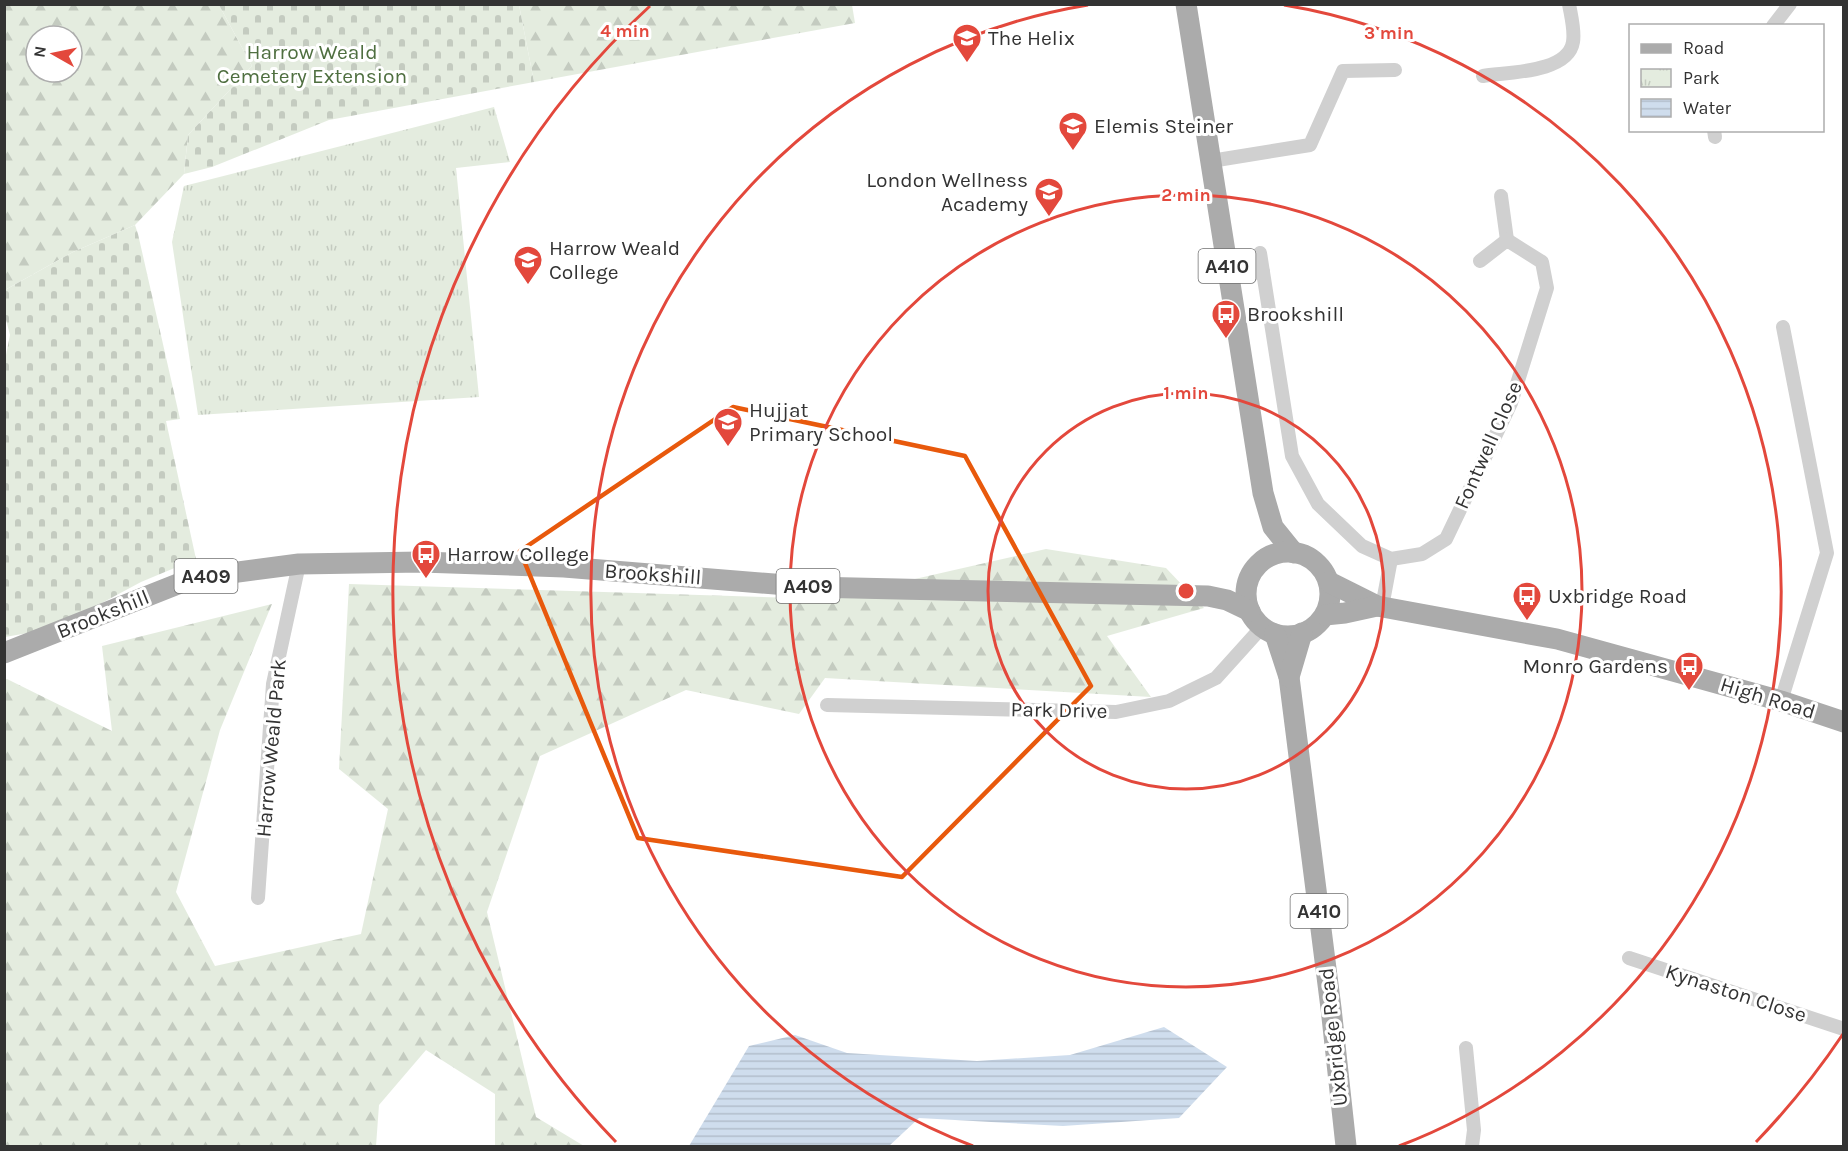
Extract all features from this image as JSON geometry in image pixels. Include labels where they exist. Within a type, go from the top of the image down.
[{"type":"main road","name":"A410","points":[[1186,4],[1263,493],[1273,527],[1294,553]]},
{"type":"main road","points":[[1265,559],[1273,527]]},
{"type":"main road","points":[[1282,552],[1299,553],[1312,559],[1323,569],[1329,582],[1329,597],[1325,615],[1315,626],[1302,633],[1289,636],[1262,624],[1246,597],[1248,582],[1254,569],[1265,559],[1282,552]]},
{"type":"main road","name":"Brookshill","points":[[4,653],[193,578],[298,564],[421,562],[564,567],[811,587],[1208,596],[1227,600],[1262,624]]},
{"type":"main road","name":"Brookshill","points":[[1208,596],[1227,592],[1248,582]]},
{"type":"main road","name":"High Road","points":[[1329,582],[1380,607],[1557,639],[1781,701],[1844,722]]},
{"type":"main road","name":"High Road","points":[[1325,615],[1380,607]]},
{"type":"main road","name":"Uxbridge Road","points":[[1262,624],[1289,677],[1346,1146]]},
{"type":"main road","name":"Uxbridge Road","points":[[1289,677],[1302,633]]},
{"type":"street","points":[[1483,76],[1547,66],[1567,56],[1573,41],[1569,4]]},
{"type":"street","points":[[1775,24],[1790,4]]},
{"type":"street","points":[[1211,161],[1310,145],[1343,71],[1395,70]]},
{"type":"street","points":[[1480,261],[1507,240],[1501,196]]},
{"type":"street","name":"Fontwell Close","points":[[1391,559],[1422,555],[1446,539],[1510,403],[1547,288],[1542,262],[1507,240]]},
{"type":"street","points":[[1260,253],[1292,456],[1318,504],[1362,546],[1391,559],[1380,607]]},
{"type":"street","points":[[1228,278],[1263,272]]},
{"type":"street","points":[[1781,701],[1827,553],[1783,327]]},
{"type":"street","name":"Harrow Weald Park","points":[[258,898],[273,684],[298,564]]},
{"type":"street","name":"Park Drive","points":[[827,705],[1116,712],[1169,701],[1216,678],[1262,624]]},
{"type":"street","name":"Kynaston Close","points":[[1629,958],[1844,1029]]},
{"type":"street","points":[[1466,1048],[1474,1130],[1472,1146]]},
{"type":"highlighted area","points":[[733,407],[965,456],[1091,686],[902,877],[638,838],[520,551]]},
{"type":"green space","points":[[5,5],[219,5],[252,66],[188,135],[184,174],[135,225],[73,252],[5,290]]},
{"type":"green space","name":"Harrow Weald Cemetery Extension","points":[[219,5],[519,5],[534,82],[329,120],[212,167],[184,174],[188,135],[252,66]]},
{"type":"green space","points":[[519,5],[852,5],[855,23],[534,82]]},
{"type":"green space","points":[[494,107],[510,162],[456,168],[479,397],[198,415],[172,242],[184,186]]},
{"type":"green space","points":[[135,225],[180,419],[166,421],[196,559],[141,582],[72,619],[34,632],[5,637],[4,365],[10,335],[5,316],[5,290],[73,252]]},
{"type":"green space","points":[[1046,549],[1166,568],[1204,608],[1107,636],[1151,697],[825,678],[799,714],[686,690],[540,756],[487,912],[536,1117],[584,1146],[495,1146],[495,1094],[426,1050],[379,1105],[376,1146],[5,1146],[4,680],[7,679],[112,731],[102,646],[272,604],[220,730],[176,892],[215,966],[361,934],[388,809],[339,769],[349,584],[827,599]]},
{"type":"water","points":[[1164,1027],[1227,1067],[1179,1118],[1063,1126],[919,1118],[889,1146],[689,1146],[749,1046],[795,1035],[847,1053],[977,1061],[1070,1055]]},
{"type":"place","name":"The Helix","points":[[967,64]]},
{"type":"place","name":"Elemis Steiner","points":[[1073,152]]},
{"type":"place","name":"London Wellness Academy","points":[[1049,218]]},
{"type":"place","name":"Harrow Weald College","points":[[528,286]]},
{"type":"place","name":"Brookshill","points":[[1226,340]]},
{"type":"place","name":"Hujjat Primary School","points":[[728,448]]},
{"type":"place","name":"Harrow College","points":[[426,580]]},
{"type":"place","name":"Uxbridge Road","points":[[1527,622]]},
{"type":"place","name":"Monro Gardens","points":[[1689,692]]}]
